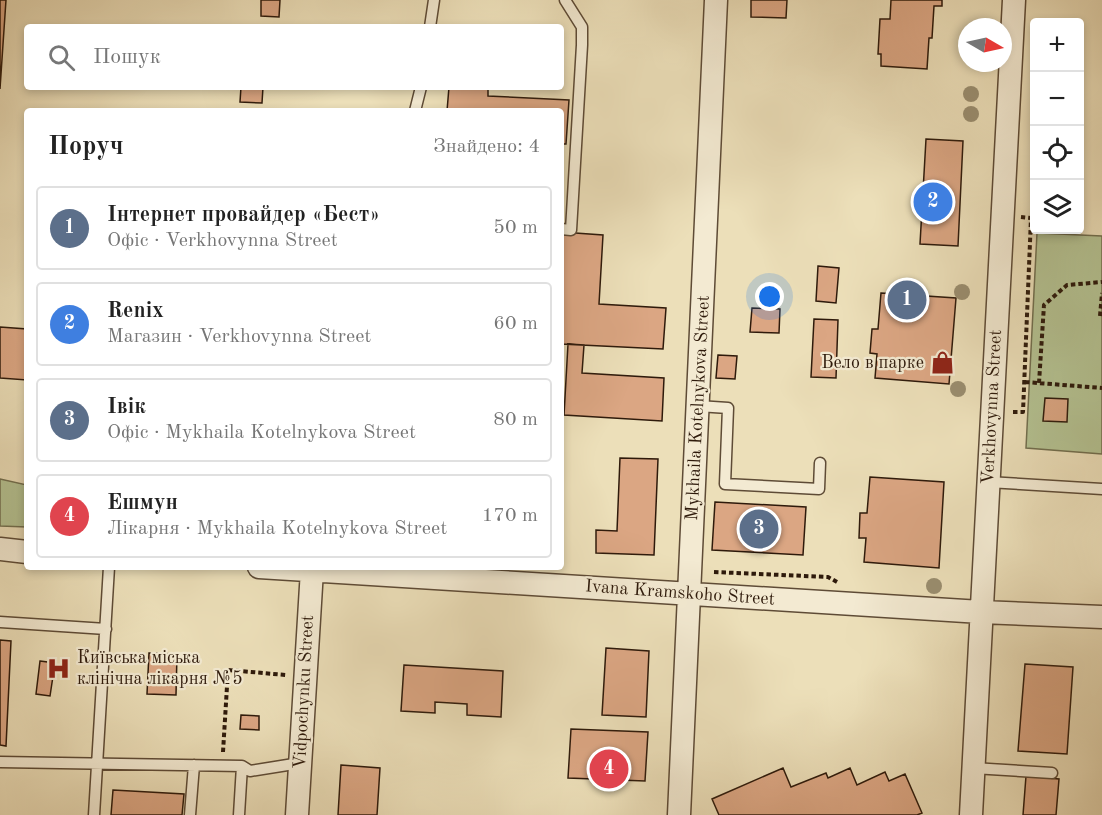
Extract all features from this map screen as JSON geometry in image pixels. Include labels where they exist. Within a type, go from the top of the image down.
[{"type":"street","name":"Mykhaila Kotelnykova Street","points":[[679,815],[716,0]]},
{"type":"street","name":"Verkhovynna Street","points":[[971,815],[1014,0]]},
{"type":"street","points":[[0,549],[24,552]]},
{"type":"street","name":"Vidpochynku Street","points":[[297,815],[299,739],[312,570]]},
{"type":"street","name":"Ivana Kramskoho Street","points":[[366,570],[690,582],[981,612],[1102,617]]},
{"type":"lane","points":[[430,24],[434,0]]},
{"type":"lane","points":[[564,229],[571,230],[582,45],[582,27],[565,0]]},
{"type":"lane","points":[[416,108],[420,90]]},
{"type":"lane","points":[[698,406],[728,408],[725,484],[819,489],[820,464]]},
{"type":"lane","points":[[988,482],[1102,489]]},
{"type":"lane","points":[[94,815],[109,570]]},
{"type":"lane","points":[[0,622],[106,629]]},
{"type":"lane","points":[[0,762],[242,766],[250,771],[300,762]]},
{"type":"lane","points":[[190,815],[194,765]]},
{"type":"lane","points":[[239,815],[242,766]]},
{"type":"lane","points":[[973,768],[1052,773]]},
{"type":"path","points":[[1023,412],[1030,218]]},
{"type":"path","points":[[1039,383],[1044,305],[1067,285],[1102,282]]},
{"type":"path","points":[[1100,316],[1102,293]]},
{"type":"path","points":[[1024,382],[1102,388]]},
{"type":"path","points":[[690,582],[828,577],[845,586]]},
{"type":"path","points":[[222,766],[228,670],[287,675]]},
{"type":"green space","points":[[1037,234],[1102,236],[1102,454],[1026,448]]},
{"type":"green space","points":[[0,479],[24,484],[24,527],[0,526]]},
{"type":"building","points":[[0,0],[6,0],[0,89]]},
{"type":"building","points":[[261,0],[280,0],[279,17],[261,16]]},
{"type":"building","points":[[751,0],[787,0],[786,18],[751,17]]},
{"type":"building","points":[[891,0],[942,0],[942,6],[934,6],[927,69],[881,66],[881,54],[878,54],[880,19],[890,19]]},
{"type":"building","points":[[241,90],[263,90],[262,103],[240,102]]},
{"type":"building","points":[[449,90],[488,90],[488,96],[569,100],[566,144],[564,144],[564,108],[447,108]]},
{"type":"building","points":[[926,139],[963,141],[958,246],[920,244]]},
{"type":"building","points":[[564,232],[603,235],[599,304],[666,308],[663,349],[564,344]]},
{"type":"building","points":[[818,266],[839,268],[836,303],[816,301]]},
{"type":"building","points":[[881,293],[956,298],[949,384],[875,378],[877,354],[870,353],[872,329],[878,329]]},
{"type":"building","points":[[752,308],[780,309],[779,333],[750,332]]},
{"type":"building","points":[[814,319],[838,320],[836,378],[811,377]]},
{"type":"building","points":[[0,327],[24,329],[24,380],[0,378]]},
{"type":"building","points":[[568,344],[584,345],[582,373],[664,378],[662,421],[564,415]]},
{"type":"building","points":[[718,355],[737,356],[735,379],[716,378]]},
{"type":"building","points":[[1045,398],[1068,399],[1067,422],[1043,421]]},
{"type":"building","points":[[620,458],[658,459],[654,555],[596,553],[596,530],[617,531]]},
{"type":"building","points":[[870,477],[944,482],[939,568],[864,562],[866,538],[859,538],[860,513],[867,513]]},
{"type":"building","points":[[715,502],[806,507],[803,555],[712,550]]},
{"type":"building","points":[[0,640],[11,641],[6,746],[0,745]]},
{"type":"building","points":[[606,648],[649,651],[646,717],[602,715]]},
{"type":"building","points":[[149,653],[177,654],[176,695],[147,694]]},
{"type":"building","points":[[40,661],[55,663],[50,696],[36,694]]},
{"type":"building","points":[[1025,664],[1073,667],[1067,754],[1018,751]]},
{"type":"building","points":[[404,665],[503,671],[501,717],[467,715],[467,704],[435,702],[435,713],[401,711]]},
{"type":"building","points":[[241,715],[259,716],[259,730],[240,729]]},
{"type":"building","points":[[571,729],[648,732],[645,781],[568,778]]},
{"type":"building","points":[[341,765],[380,768],[377,815],[338,815]]},
{"type":"building","points":[[783,768],[791,787],[826,773],[828,778],[850,768],[857,785],[885,772],[889,781],[905,774],[922,813],[917,815],[719,815],[712,799]]},
{"type":"building","points":[[1026,776],[1059,779],[1056,815],[1023,815]]},
{"type":"building","points":[[113,790],[184,794],[182,815],[111,815]]},
{"type":"place","name":"Renix","points":[[933,202]]},
{"type":"place","name":"Інтернет провайдер «Бест»","points":[[907,300]]},
{"type":"place","name":"Вело в парке","points":[[942,363]]},
{"type":"place","name":"Івік","points":[[759,529]]},
{"type":"place","name":"Київська міська клінічна лікарня №5","points":[[59,668]]},
{"type":"place","name":"Ешмун","points":[[609,769]]}]
